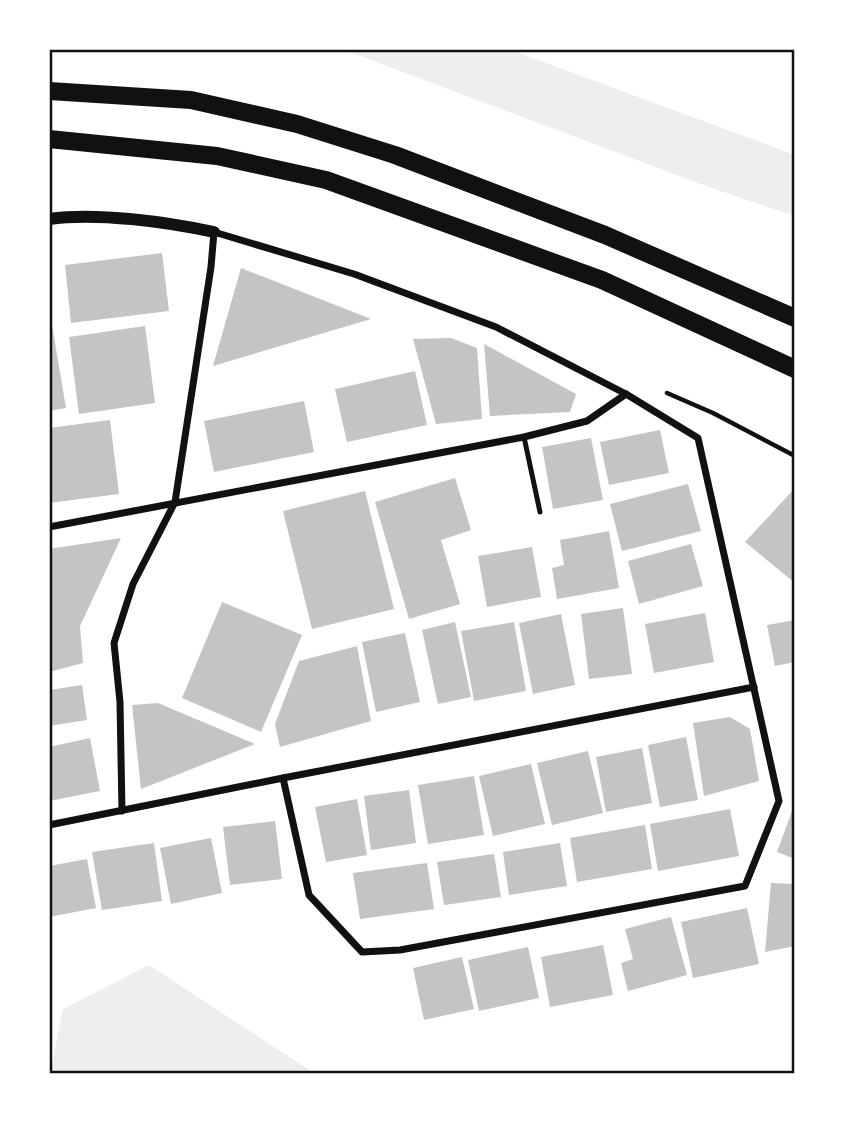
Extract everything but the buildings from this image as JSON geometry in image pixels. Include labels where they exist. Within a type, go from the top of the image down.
[{"type":"main road","points":[[49,92],[191,100],[296,124],[395,155],[605,234],[795,317]]},
{"type":"main road","points":[[49,139],[217,156],[326,180],[601,280],[795,369]]},
{"type":"street","points":[[49,219],[73,215],[184,225],[354,274],[496,327],[626,394],[698,438],[779,801],[746,886],[400,950],[362,952],[309,895],[283,778]]},
{"type":"street","points":[[122,811],[120,702],[114,643],[133,584],[175,502],[214,232]]},
{"type":"street","points":[[49,527],[524,437],[587,421],[626,394]]},
{"type":"street","points":[[49,825],[754,687]]},
{"type":"lane","points":[[524,437],[540,512]]},
{"type":"shaded area","points":[[342,49],[508,49],[795,155],[795,216],[706,186]]},
{"type":"shaded area","points":[[149,965],[316,1074],[50,1074],[63,1009]]}]
